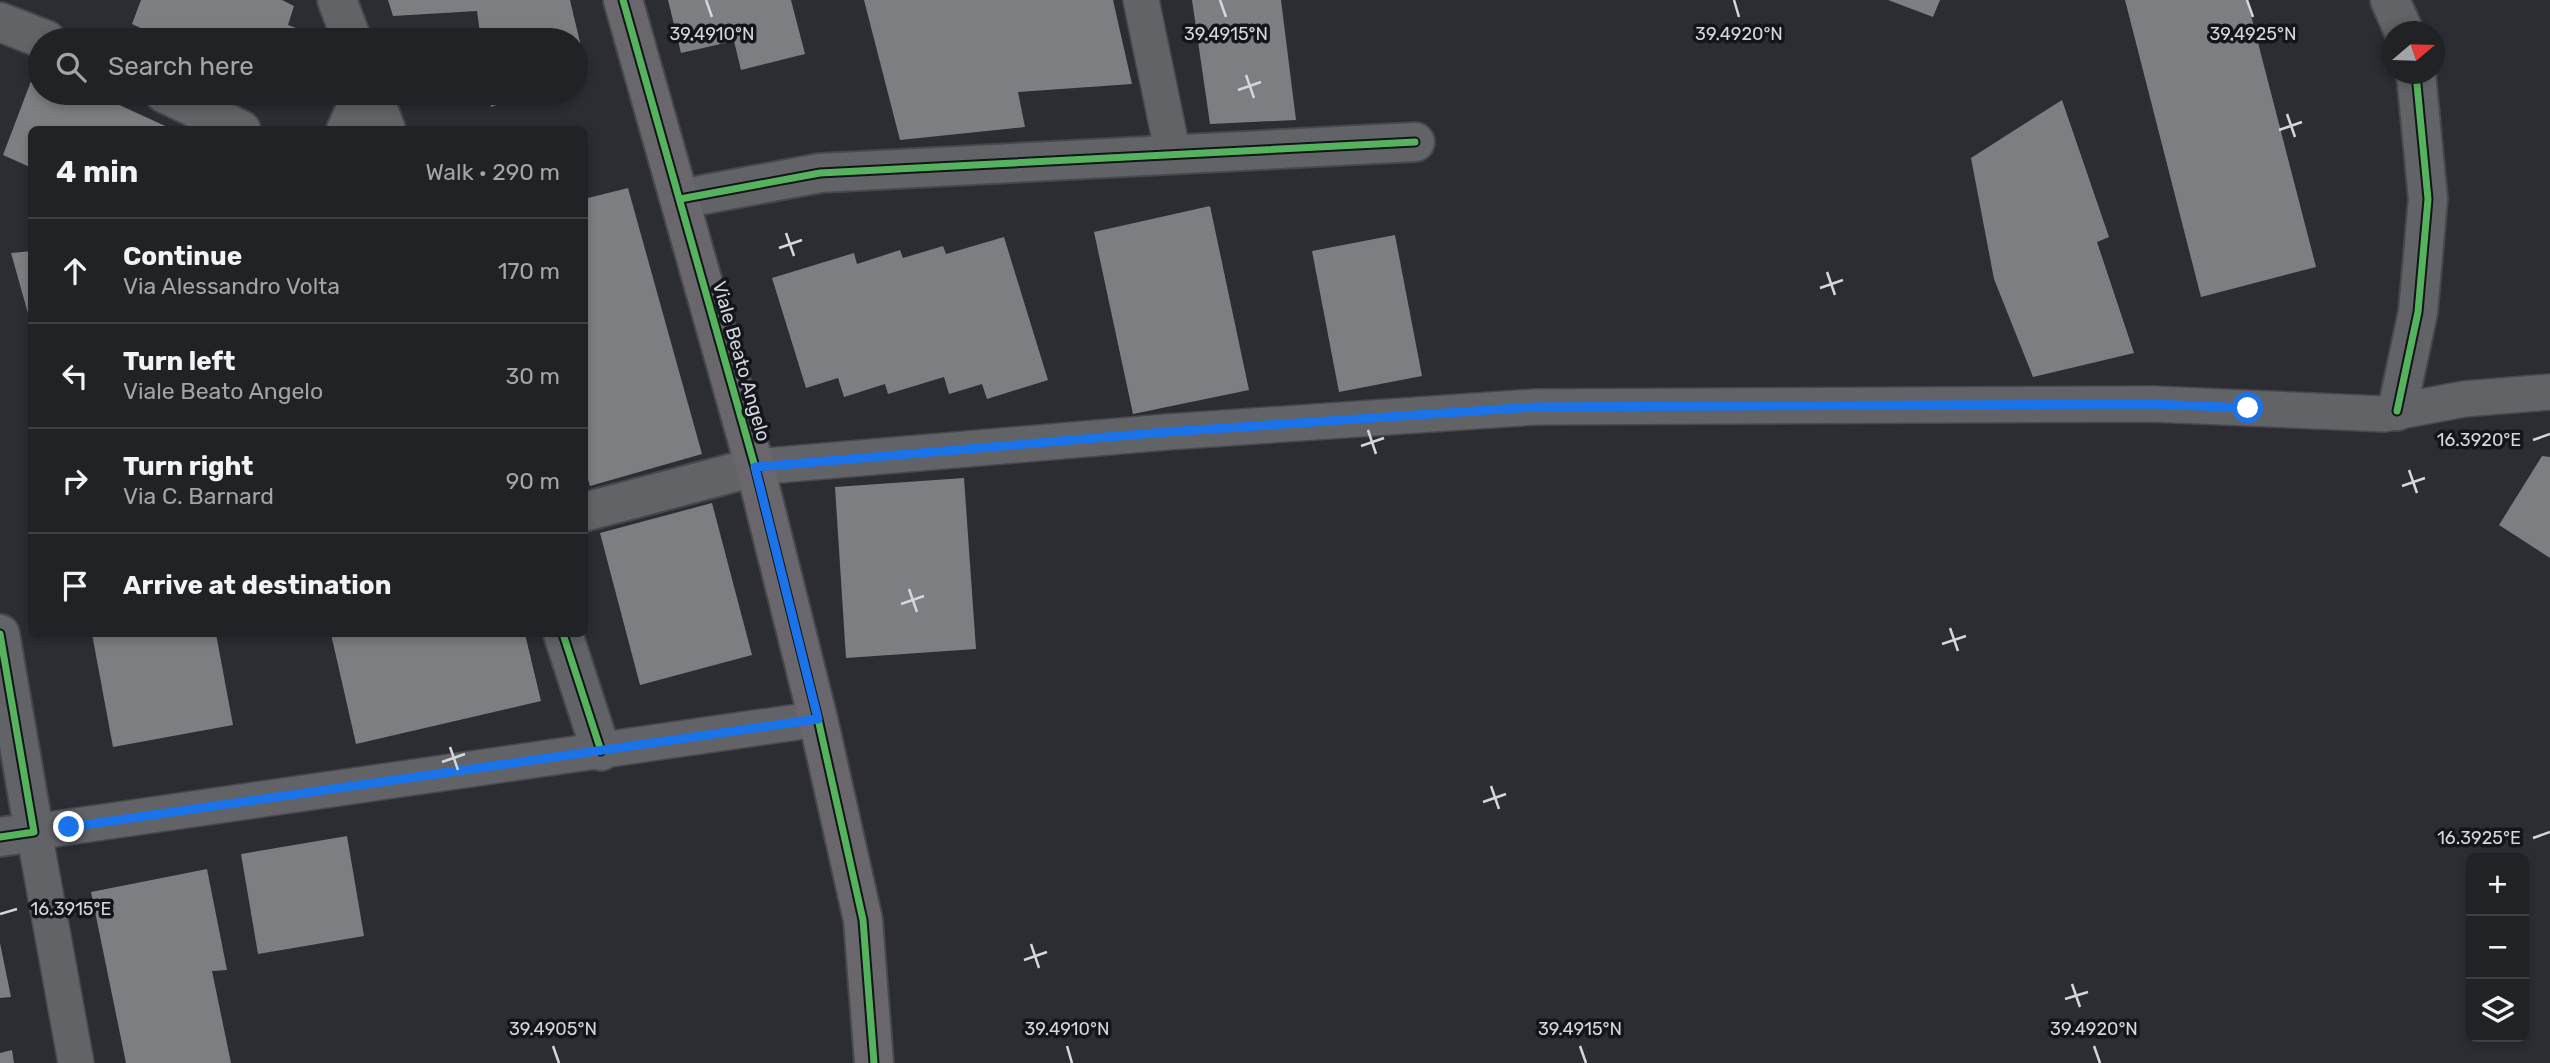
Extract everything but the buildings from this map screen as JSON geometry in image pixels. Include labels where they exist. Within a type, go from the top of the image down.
[{"type":"street","points":[[337,0],[348,28]]},
{"type":"street","name":"Viale Beato Angelo","points":[[623,0],[755,467],[818,719],[863,920],[874,1063]]},
{"type":"street","points":[[2390,0],[2399,21]]},
{"type":"street","points":[[0,23],[28,33]]},
{"type":"street","points":[[2397,411],[2417,312],[2428,199],[2417,84]]},
{"type":"street","points":[[189,105],[233,126]]},
{"type":"street","points":[[348,126],[357,105]]},
{"type":"street","points":[[377,105],[384,126]]},
{"type":"street","points":[[680,199],[820,173],[1415,142]]},
{"type":"street","points":[[588,511],[755,467]]},
{"type":"street","points":[[0,634],[17,834]]},
{"type":"street","points":[[564,637],[601,751]]},
{"type":"lane","points":[[1141,0],[1173,154]]},
{"type":"lane","points":[[755,467],[1167,432],[1535,407],[2153,404],[2384,414],[2464,399],[2550,392]]},
{"type":"lane","points":[[76,1063],[17,834],[818,719]]},
{"type":"cycle path","points":[[623,0],[755,467],[818,719],[863,920],[874,1063]]},
{"type":"cycle path","points":[[2397,411],[2418,312],[2428,199],[2417,84]]},
{"type":"cycle path","points":[[680,199],[820,173],[1415,142]]},
{"type":"cycle path","points":[[0,634],[34,832],[0,837]]},
{"type":"cycle path","points":[[564,637],[601,751]]},
{"type":"route","points":[[69,827],[818,719],[755,467],[1167,432],[1535,407],[2153,404],[2248,408]]}]
